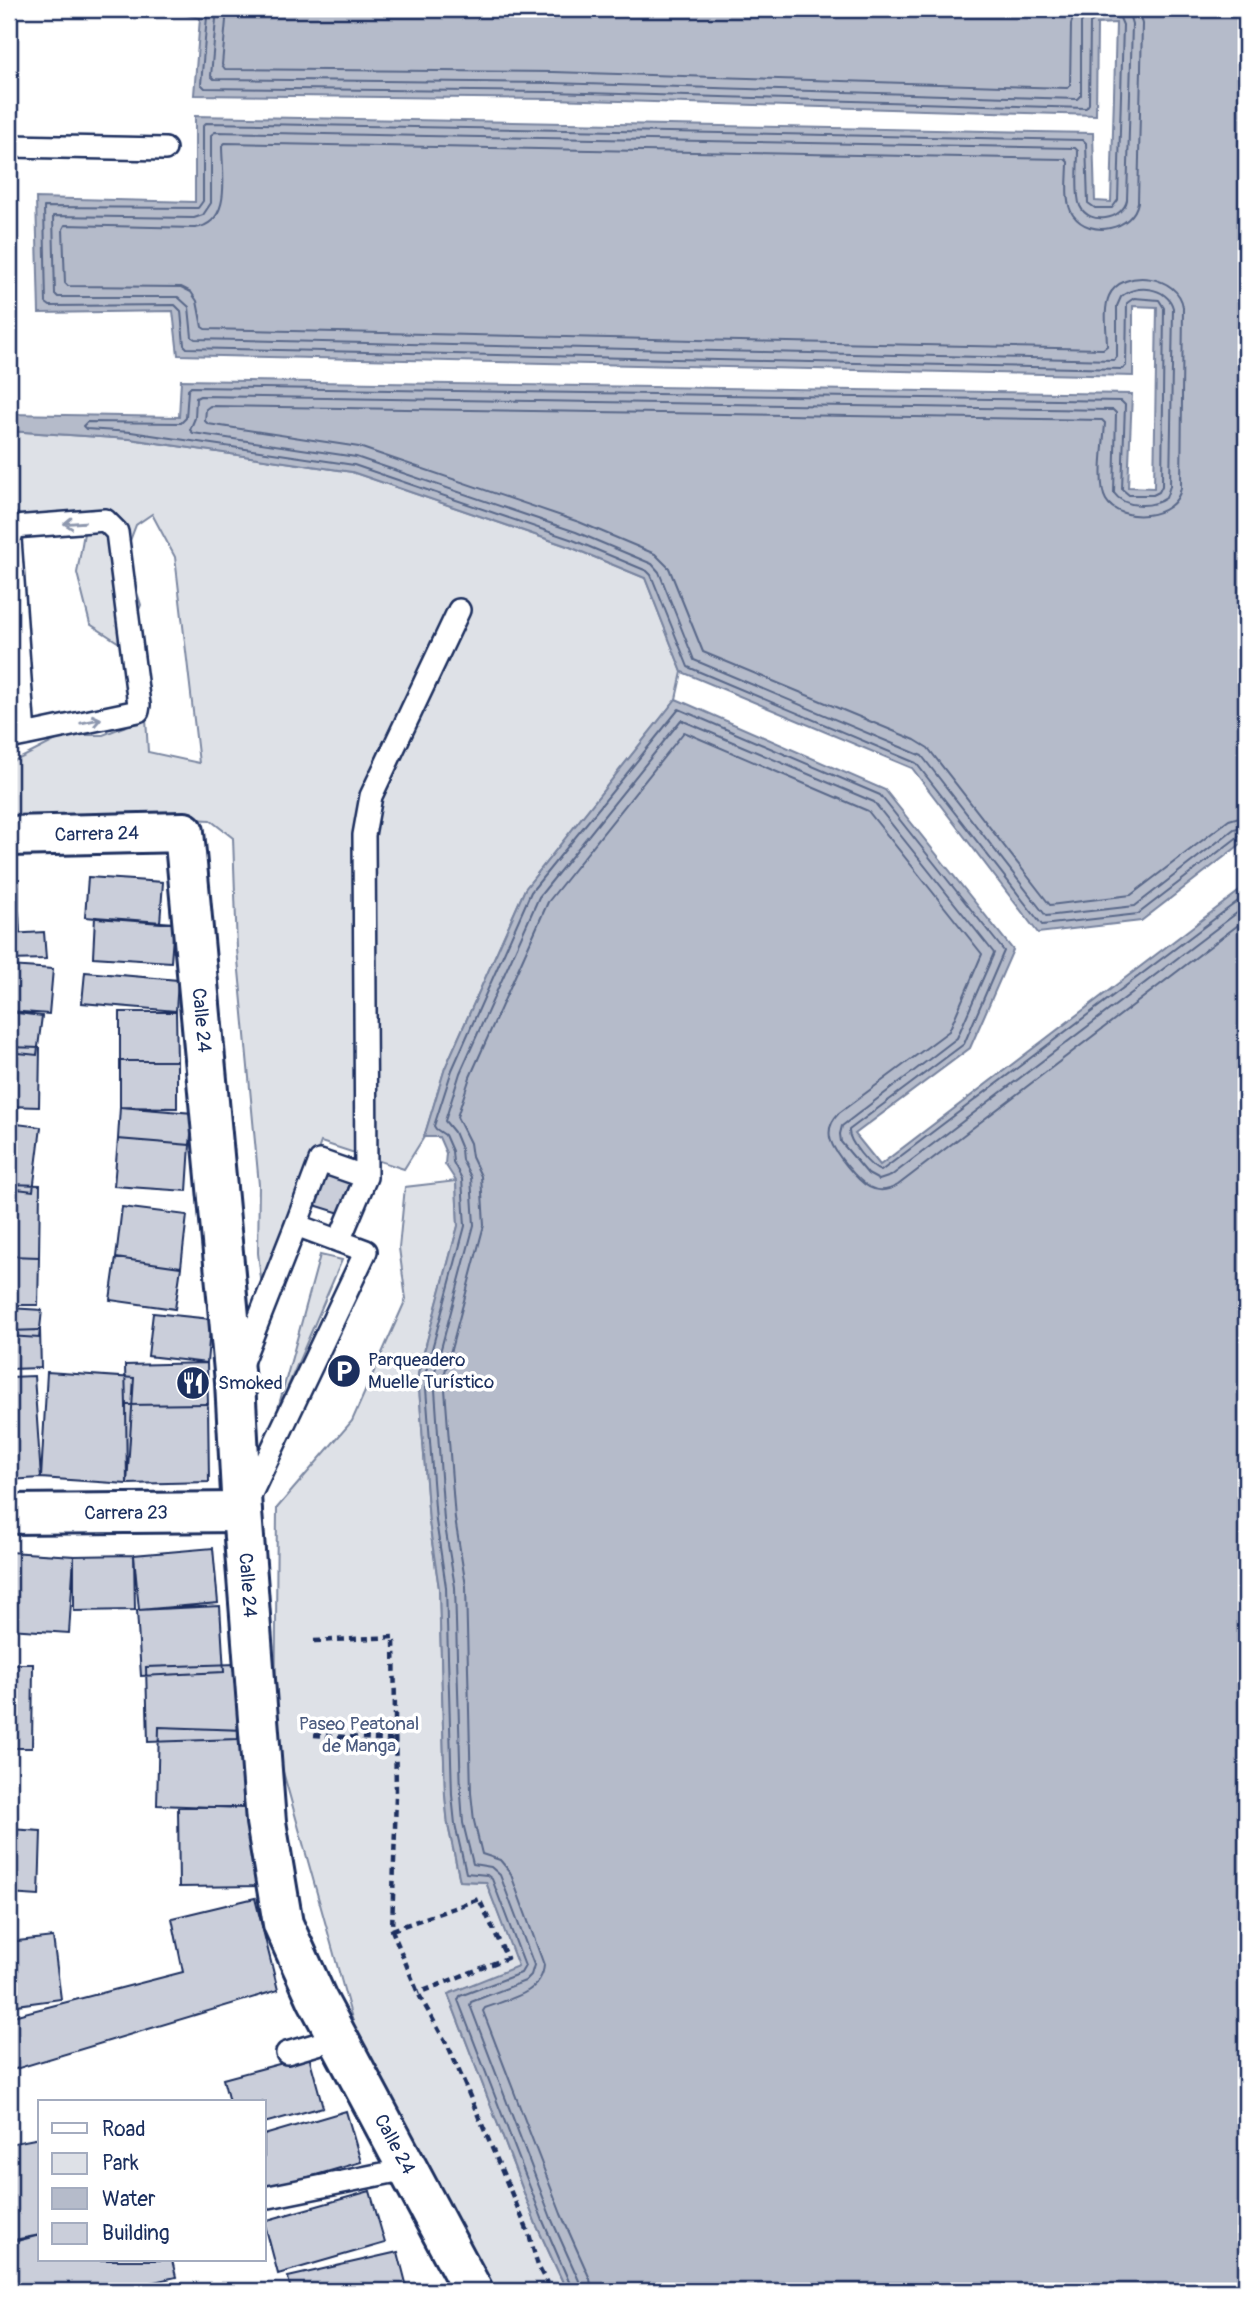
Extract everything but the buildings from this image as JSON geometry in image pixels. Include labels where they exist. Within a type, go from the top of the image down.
[{"type":"street","name":"Carrera 24","points":[[9,836],[184,832]]},
{"type":"street","name":"Calle 24","points":[[184,832],[235,1382],[242,1512],[266,1822],[283,1924],[317,2000],[473,2291]]},
{"type":"street","name":"Carrera 23","points":[[9,1514],[242,1512]]},
{"type":"lane","points":[[9,146],[165,149]]},
{"type":"lane","points":[[106,520],[117,532],[138,711],[16,737],[10,539],[14,527],[106,520]]},
{"type":"lane","points":[[339,1241],[366,1177],[363,835],[371,796],[459,610]]},
{"type":"lane","points":[[235,1382],[320,1161],[366,1177]]},
{"type":"lane","points":[[242,1512],[366,1251],[296,1225]]},
{"type":"lane","points":[[286,2053],[338,2038]]},
{"type":"lane","points":[[266,2198],[407,2169]]},
{"type":"path","points":[[314,1641],[394,1637],[396,1740],[392,1930],[418,1993],[450,2050],[529,2234],[538,2266],[551,2291]]},
{"type":"path","points":[[314,1735],[396,1740]]},
{"type":"path","points":[[392,1930],[479,1899],[507,1958],[418,1993]]},
{"type":"green space","points":[[9,431],[130,439],[352,472],[570,547],[645,578],[682,672],[676,699],[525,889],[445,1068],[424,1137],[404,1169],[321,1142],[296,1210],[262,1287],[258,1253],[259,1185],[237,949],[233,838],[210,820],[142,816],[9,823],[9,762],[66,735],[103,735],[146,718],[148,752],[199,763],[175,557],[152,514],[136,525],[125,554],[141,605],[124,646],[90,624],[77,573],[84,533],[55,534],[9,509]]},
{"type":"green space","name":"Paseo Peatonal de Manga","points":[[456,1181],[458,1226],[418,1374],[429,1522],[439,1588],[445,1795],[448,1825],[460,1881],[486,1882],[519,1967],[448,1994],[536,2224],[567,2291],[481,2291],[358,2040],[275,1743],[277,1508],[352,1421],[406,1299],[399,1248],[405,1187]]},
{"type":"green space","points":[[320,1255],[342,1260],[277,1412]]},
{"type":"water","points":[[178,9],[1246,9],[1246,840],[1141,921],[1038,933],[912,768],[682,672],[645,578],[570,547],[352,472],[130,439],[9,431],[9,414],[179,417],[181,380],[1132,394],[1128,487],[1154,488],[1157,307],[1133,306],[1133,376],[178,355],[173,311],[39,313],[36,198],[195,202],[195,116],[1093,133],[1095,201],[1111,202],[1116,23],[1097,24],[1096,115],[552,99],[194,95],[200,18],[178,13]]},
{"type":"water","points":[[676,699],[885,790],[1013,950],[970,1048],[855,1134],[880,1165],[1246,886],[1246,2291],[567,2291],[536,2224],[448,1994],[518,1966],[486,1882],[460,1881],[448,1825],[439,1588],[429,1522],[418,1374],[458,1226],[456,1181],[445,1164],[446,1153],[439,1137],[424,1137],[445,1068],[525,889]]},
{"type":"place","name":"Parqueadero Muelle Turístico","points":[[344,1371]]},
{"type":"place","name":"Smoked","points":[[193,1383]]}]
